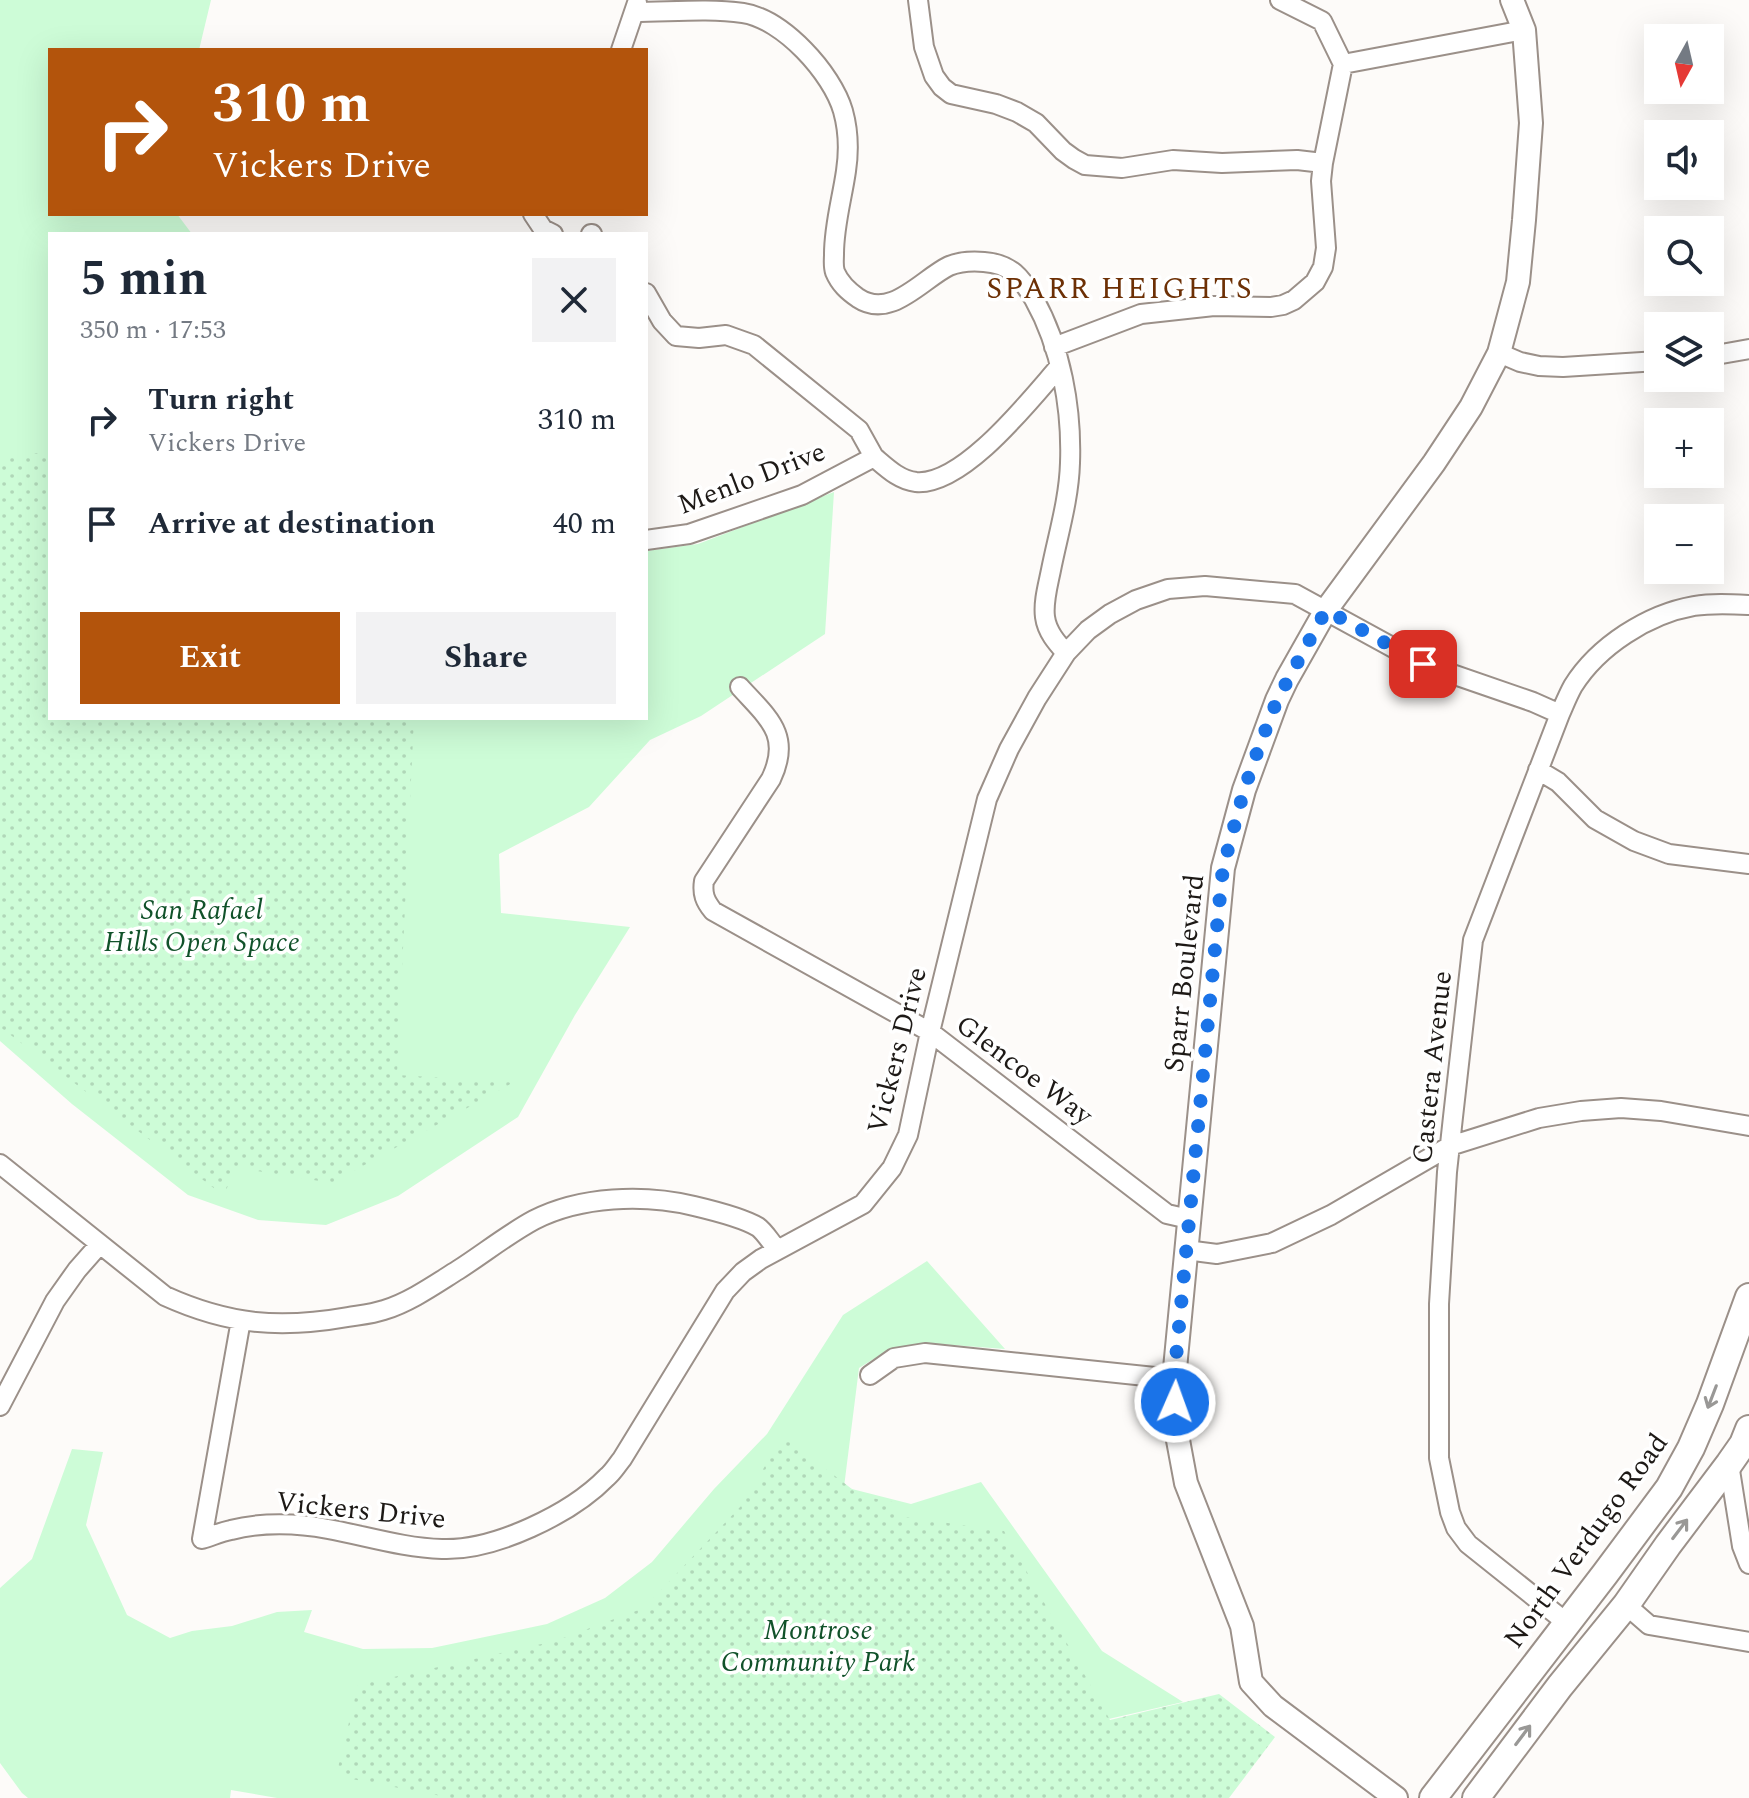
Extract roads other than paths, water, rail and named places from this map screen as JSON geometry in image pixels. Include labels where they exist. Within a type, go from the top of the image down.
[{"type":"main road","name":"North Verdugo Road","points":[[1433,1798],[1669,1488],[1741,1346],[1749,1297]]},
{"type":"main road","points":[[1476,1798],[1560,1686],[1626,1605],[1743,1444],[1749,1429]]},
{"type":"street","points":[[918,0],[924,47],[934,76],[942,87],[951,94],[1017,112],[1036,123],[1063,151],[1085,165],[1122,168],[1173,160],[1222,163],[1297,160],[1323,163]]},
{"type":"street","points":[[1054,347],[1141,314],[1214,306],[1271,307],[1294,300],[1315,282],[1325,260],[1323,163],[1343,64],[1322,21],[1280,0]]},
{"type":"street","name":"Sparr Boulevard","points":[[1396,1798],[1273,1706],[1251,1682],[1242,1626],[1186,1483],[1175,1424],[1174,1379],[1223,868],[1244,790],[1277,700],[1326,610],[1434,463],[1471,407],[1499,353],[1518,282],[1531,123],[1524,30],[1512,0]]},
{"type":"street","points":[[622,48],[636,6],[746,13],[778,27],[806,51],[842,109],[847,138],[846,169],[834,237],[834,270],[845,290],[864,302],[884,304],[907,296],[924,280],[951,265],[975,261],[999,263],[1019,276],[1035,301],[1054,347],[1065,389],[1070,464],[1046,596],[1045,618],[1053,638],[1066,653]]},
{"type":"street","points":[[1343,64],[1524,30]]},
{"type":"street","points":[[534,216],[549,232]]},
{"type":"street","points":[[648,296],[662,321],[676,336],[699,338],[726,335],[754,345],[859,430],[874,457],[901,478],[918,482],[936,480],[962,467],[1059,367]]},
{"type":"street","points":[[1724,353],[1749,349]]},
{"type":"street","points":[[1499,353],[1539,366],[1644,362]]},
{"type":"street","name":"Menlo Drive","points":[[648,540],[689,534],[802,495],[874,457]]},
{"type":"street","name":"Vickers Drive","points":[[241,1320],[202,1539],[233,1529],[282,1525],[324,1528],[444,1549],[480,1545],[511,1536],[564,1510],[606,1478],[622,1459],[725,1291],[743,1272],[777,1249],[863,1204],[892,1168],[908,1135],[987,799],[1009,749],[1037,698],[1066,653],[1088,630],[1136,600],[1168,589],[1205,586],[1295,594],[1423,664],[1560,714]]},
{"type":"street","name":"Castera Avenue","points":[[1567,1623],[1468,1544],[1456,1528],[1446,1500],[1439,1458],[1439,1304],[1447,1172],[1473,940],[1560,714],[1573,686],[1586,668],[1630,631],[1658,617],[1692,606],[1724,603],[1749,605]]},
{"type":"street","name":"Glencoe Way","points":[[740,687],[773,723],[780,750],[771,779],[704,881],[702,892],[706,903],[713,911],[930,1032],[1167,1214],[1189,1219]]},
{"type":"street","points":[[1538,770],[1558,782],[1595,819],[1634,841],[1669,854],[1749,864]]},
{"type":"street","points":[[1186,1250],[1217,1254],[1272,1243],[1331,1215],[1450,1146],[1539,1118],[1621,1108],[1749,1126]]},
{"type":"street","points":[[0,1164],[165,1296],[195,1310],[271,1324],[315,1323],[383,1311],[428,1289],[534,1220],[584,1204],[650,1199],[686,1204],[759,1227],[777,1249]]},
{"type":"street","points":[[0,1406],[55,1301],[99,1245]]},
{"type":"street","points":[[870,1375],[894,1358],[925,1353],[1174,1379]]},
{"type":"street","points":[[1729,1464],[1742,1546],[1749,1564]]},
{"type":"street","points":[[1626,1605],[1649,1625],[1749,1642]]},
{"type":"district","name":"SPARR HEIGHTS","points":[[1120,288]]},
{"type":"park label","name":"San Rafael Hills Open Space","points":[[202,925]]},
{"type":"park label","name":"Montrose Community Park","points":[[818,1645]]}]
